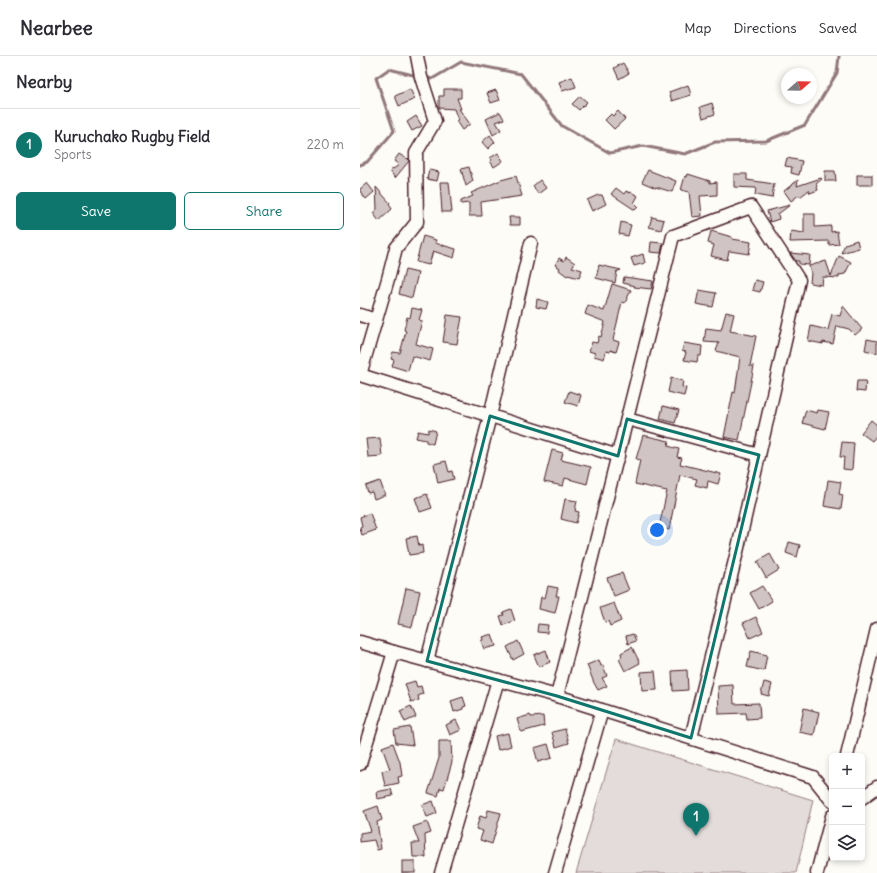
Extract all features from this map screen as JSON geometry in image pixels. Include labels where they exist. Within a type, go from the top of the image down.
[{"type":"street","points":[[417,56],[421,77],[435,121],[416,153],[417,222],[396,248],[360,375],[618,456]]},
{"type":"street","points":[[557,696],[673,236],[751,207],[799,280],[738,552],[691,738]]},
{"type":"street","points":[[427,661],[490,416],[531,243]]},
{"type":"street","points":[[360,315],[376,320]]},
{"type":"street","points":[[627,419],[759,455]]},
{"type":"street","points":[[848,753],[877,629]]},
{"type":"street","points":[[360,642],[557,696],[813,777],[829,797]]},
{"type":"street","points":[[360,764],[394,652]]},
{"type":"street","points":[[441,873],[498,680]]},
{"type":"street","points":[[556,873],[602,710]]},
{"type":"street","points":[[865,796],[877,787]]},
{"type":"street","points":[[817,873],[830,825]]},
{"type":"highlighted area","points":[[490,416],[618,456],[627,419],[759,455],[691,738],[557,696],[427,661]]},
{"type":"shaded area","points":[[616,739],[813,800],[796,873],[576,873]]},
{"type":"building","points":[[623,63],[629,73],[619,79],[614,68]]},
{"type":"building","points":[[572,77],[576,87],[562,91],[559,82]]},
{"type":"building","points":[[688,85],[691,95],[672,101],[669,92]]},
{"type":"building","points":[[410,89],[415,99],[399,106],[395,96]]},
{"type":"building","points":[[444,89],[461,89],[461,98],[457,98],[461,109],[459,109],[470,124],[462,130],[456,121],[458,120],[454,109],[439,108],[439,96],[444,96]]},
{"type":"building","points":[[496,90],[500,100],[491,103],[487,93]]},
{"type":"building","points":[[580,96],[587,102],[579,110],[572,104]]},
{"type":"building","points":[[712,103],[715,114],[703,118],[700,107]]},
{"type":"building","points":[[618,111],[625,119],[614,129],[605,120],[611,114],[613,116]]},
{"type":"building","points":[[500,112],[504,119],[496,122],[501,130],[493,135],[486,119]]},
{"type":"building","points":[[416,116],[422,126],[412,131],[407,122]]},
{"type":"building","points":[[490,135],[495,142],[488,149],[482,142]]},
{"type":"building","points":[[498,153],[503,161],[494,167],[490,161],[492,160],[490,158]]},
{"type":"building","points":[[399,154],[407,159],[408,158],[409,161],[395,178],[390,171],[399,165],[394,161]]},
{"type":"building","points":[[787,158],[802,161],[799,175],[791,173],[792,167],[785,166]]},
{"type":"building","points":[[469,167],[473,181],[466,186],[461,169]]},
{"type":"building","points":[[429,170],[439,172],[437,181],[427,179]]},
{"type":"building","points":[[648,170],[676,181],[672,192],[656,188],[642,182]]},
{"type":"building","points":[[825,171],[835,171],[836,181],[825,181]]},
{"type":"building","points":[[688,174],[710,181],[710,183],[717,182],[717,195],[700,196],[702,216],[692,217],[689,192],[681,190],[685,176],[687,177]]},
{"type":"building","points":[[734,174],[747,174],[747,180],[774,184],[772,198],[755,195],[756,188],[734,187]]},
{"type":"building","points":[[857,175],[872,175],[872,185],[857,185]]},
{"type":"building","points":[[516,176],[522,196],[481,202],[482,216],[469,216],[469,203],[461,204],[461,201],[473,196],[471,193],[501,180]]},
{"type":"building","points":[[821,178],[822,179],[816,184],[818,190],[810,193],[809,190],[800,197],[799,195],[791,201],[784,191],[798,180],[797,186]]},
{"type":"building","points":[[540,180],[546,188],[538,194],[533,186]]},
{"type":"building","points":[[440,182],[449,182],[452,212],[442,212]]},
{"type":"building","points":[[367,183],[374,192],[366,199],[360,189]]},
{"type":"building","points":[[376,187],[390,203],[389,204],[392,209],[379,221],[373,213],[377,209]]},
{"type":"building","points":[[616,188],[624,194],[626,191],[638,196],[634,203],[638,207],[635,210],[611,194]]},
{"type":"building","points":[[598,195],[602,195],[606,204],[592,211],[587,200]]},
{"type":"building","points":[[790,205],[778,214],[779,219],[770,222],[767,211]]},
{"type":"building","points":[[804,214],[815,214],[815,227],[831,226],[831,232],[837,231],[839,244],[829,245],[829,241],[790,242],[791,231],[804,233]]},
{"type":"building","points":[[509,217],[520,217],[520,225],[510,225]]},
{"type":"building","points":[[652,217],[664,220],[661,230],[649,227]]},
{"type":"building","points":[[621,222],[631,225],[628,236],[619,234]]},
{"type":"building","points":[[711,231],[732,237],[732,239],[751,242],[749,254],[729,251],[727,260],[711,256],[714,245],[708,243]]},
{"type":"building","points":[[423,236],[436,240],[435,243],[456,249],[454,258],[433,251],[429,265],[416,262]]},
{"type":"building","points":[[857,240],[859,248],[841,253],[845,244]]},
{"type":"building","points":[[651,242],[663,243],[661,253],[650,252]]},
{"type":"building","points":[[790,253],[810,255],[809,265],[799,264],[799,261],[796,261]]},
{"type":"building","points":[[643,254],[645,263],[634,266],[631,258]]},
{"type":"building","points":[[839,256],[851,262],[845,274],[839,275],[839,278],[823,277],[822,285],[810,283],[811,273],[809,266],[826,261],[831,276]]},
{"type":"building","points":[[566,257],[575,263],[572,267],[582,270],[579,278],[567,276],[555,265],[559,258],[564,261]]},
{"type":"building","points":[[599,265],[621,270],[616,272],[615,283],[596,278]]},
{"type":"building","points":[[405,270],[418,273],[412,298],[399,294]]},
{"type":"building","points":[[624,277],[653,281],[651,289],[634,287],[635,286],[623,283]]},
{"type":"building","points":[[755,280],[763,282],[760,292],[752,290]]},
{"type":"building","points":[[612,284],[631,290],[625,303],[622,302],[613,340],[619,342],[616,352],[610,350],[610,352],[606,351],[604,359],[594,356],[595,353],[589,351],[592,342],[597,343],[599,336],[601,337],[605,322],[585,314],[588,305],[604,311]]},
{"type":"building","points":[[699,290],[716,293],[713,307],[696,304]]},
{"type":"building","points":[[537,299],[548,302],[546,309],[536,307]]},
{"type":"building","points":[[843,306],[862,329],[855,335],[849,329],[837,326],[833,344],[808,341],[811,326],[828,330],[832,314],[840,316]]},
{"type":"building","points":[[412,308],[422,310],[419,320],[422,321],[416,344],[433,349],[430,361],[412,356],[408,371],[392,366],[394,360],[391,359],[393,352],[400,353],[406,331],[404,330],[407,317],[410,318]]},
{"type":"building","points":[[726,312],[734,314],[730,331],[756,336],[750,366],[754,366],[739,440],[724,437],[733,392],[735,393],[740,357],[716,351],[719,343],[704,342],[706,328],[721,330]]},
{"type":"building","points":[[447,315],[462,317],[457,344],[443,342]]},
{"type":"building","points":[[867,339],[877,341],[877,353],[865,350]]},
{"type":"building","points":[[684,343],[702,346],[701,356],[698,356],[697,362],[684,360],[686,352],[682,351]]},
{"type":"building","points":[[671,378],[683,381],[682,387],[686,388],[684,396],[668,392]]},
{"type":"building","points":[[857,381],[866,381],[865,392],[856,391]]},
{"type":"building","points":[[569,391],[581,395],[578,406],[565,402]]},
{"type":"building","points":[[663,406],[679,410],[675,423],[660,419]]},
{"type":"building","points":[[806,410],[817,413],[818,410],[829,412],[825,429],[802,423]]},
{"type":"building","points":[[871,420],[877,425],[877,435],[872,441],[861,433]]},
{"type":"building","points":[[429,429],[436,431],[433,444],[426,442],[426,440],[416,438],[418,431],[428,433]]},
{"type":"building","points":[[643,435],[669,441],[668,446],[679,449],[677,457],[682,458],[680,464],[721,474],[718,484],[708,481],[707,488],[695,485],[697,479],[680,475],[669,530],[659,527],[667,491],[635,484],[640,460],[636,459]]},
{"type":"building","points":[[380,438],[382,456],[368,457],[366,439]]},
{"type":"building","points":[[842,442],[854,443],[852,470],[843,469],[844,457],[840,457]]},
{"type":"building","points":[[552,450],[563,453],[561,460],[591,467],[587,484],[565,478],[563,486],[544,482]]},
{"type":"building","points":[[446,461],[449,472],[452,471],[454,479],[438,483],[434,464]]},
{"type":"building","points":[[828,480],[841,482],[839,494],[843,495],[841,509],[824,506]]},
{"type":"building","points":[[380,481],[385,495],[374,499],[372,492],[368,493],[366,486]]},
{"type":"building","points":[[427,494],[432,508],[420,512],[415,498]]},
{"type":"building","points":[[565,499],[577,501],[575,511],[579,512],[576,523],[561,519]]},
{"type":"building","points":[[370,513],[376,530],[362,535],[360,529],[362,526],[360,517]]},
{"type":"building","points":[[417,536],[419,546],[422,545],[423,553],[409,555],[406,538]]},
{"type":"building","points":[[789,542],[800,545],[797,557],[786,553]]},
{"type":"building","points":[[770,554],[779,570],[766,578],[757,562]]},
{"type":"building","points":[[622,573],[629,590],[614,596],[607,578]]},
{"type":"building","points":[[548,586],[558,588],[556,596],[559,596],[555,613],[539,609],[541,597],[545,598]]},
{"type":"building","points":[[762,586],[772,601],[759,609],[750,593]]},
{"type":"building","points":[[406,588],[420,591],[412,627],[398,624]]},
{"type":"building","points":[[614,603],[621,621],[610,626],[608,621],[605,622],[600,608]]},
{"type":"building","points":[[511,609],[515,621],[503,625],[500,616],[504,615],[503,612]]},
{"type":"building","points":[[756,617],[763,632],[750,638],[743,623]]},
{"type":"building","points":[[538,624],[548,625],[547,633],[537,632]]},
{"type":"building","points":[[492,634],[496,646],[484,649],[481,641],[483,640],[482,637]]},
{"type":"building","points":[[633,634],[636,641],[628,644],[626,636]]},
{"type":"building","points":[[518,641],[524,654],[513,660],[507,647]]},
{"type":"building","points":[[632,647],[640,663],[625,671],[619,659],[622,657],[621,653]]},
{"type":"building","points":[[546,650],[550,662],[539,667],[534,655]]},
{"type":"building","points":[[751,651],[767,655],[764,671],[747,667]]},
{"type":"building","points":[[599,660],[601,666],[603,665],[607,676],[602,678],[607,686],[598,690],[587,665]]},
{"type":"building","points":[[687,670],[688,690],[673,691],[672,671]]},
{"type":"building","points":[[655,671],[657,690],[642,691],[641,672]]},
{"type":"building","points":[[415,681],[417,687],[421,686],[423,694],[418,696],[419,700],[411,702],[405,684]]},
{"type":"building","points":[[764,682],[772,684],[769,696],[761,694]]},
{"type":"building","points":[[733,685],[734,704],[759,703],[760,718],[747,719],[746,713],[719,714],[718,686]]},
{"type":"building","points":[[463,697],[466,706],[463,707],[463,709],[454,712],[451,701]]},
{"type":"building","points":[[411,706],[416,717],[405,722],[400,711]]},
{"type":"building","points":[[804,708],[819,712],[814,735],[799,732]]},
{"type":"building","points":[[530,715],[531,717],[543,716],[544,726],[521,732],[517,719]]},
{"type":"building","points":[[456,720],[461,730],[450,735],[446,725]]},
{"type":"building","points":[[410,727],[413,745],[396,743],[394,730]]},
{"type":"building","points":[[565,729],[569,743],[556,747],[552,732]]},
{"type":"building","points":[[508,733],[511,746],[498,750],[495,736]]},
{"type":"building","points":[[439,741],[451,741],[452,762],[444,789],[440,788],[438,796],[428,793],[439,758]]},
{"type":"building","points":[[393,743],[400,762],[402,776],[398,777],[399,783],[385,786],[382,771],[390,769],[382,747]]},
{"type":"building","points":[[548,744],[552,758],[538,762],[534,748]]},
{"type":"building","points":[[391,789],[393,796],[377,799],[376,792]]},
{"type":"building","points":[[433,801],[437,813],[427,817],[422,805]]},
{"type":"building","points":[[378,806],[382,820],[377,822],[381,849],[377,850],[374,840],[360,842],[360,833],[371,831],[364,811]]},
{"type":"building","points":[[488,810],[501,813],[492,844],[480,840],[483,831],[476,829],[480,816],[486,818]]},
{"type":"building","points":[[427,822],[431,833],[425,835],[426,858],[413,857],[412,843],[419,843],[413,827]]},
{"type":"building","points":[[402,861],[415,861],[415,873],[402,873]]},
{"type":"waterway","points":[[425,77],[432,79],[461,62],[521,74],[562,126],[610,153],[643,146],[685,154],[715,142],[766,141],[805,125],[837,73],[839,56]]},
{"type":"waterway","points":[[360,165],[367,162],[394,131],[376,78],[389,69],[417,76]]},
{"type":"place","name":"Kuruchako Rugby Field","points":[[696,836]]}]
